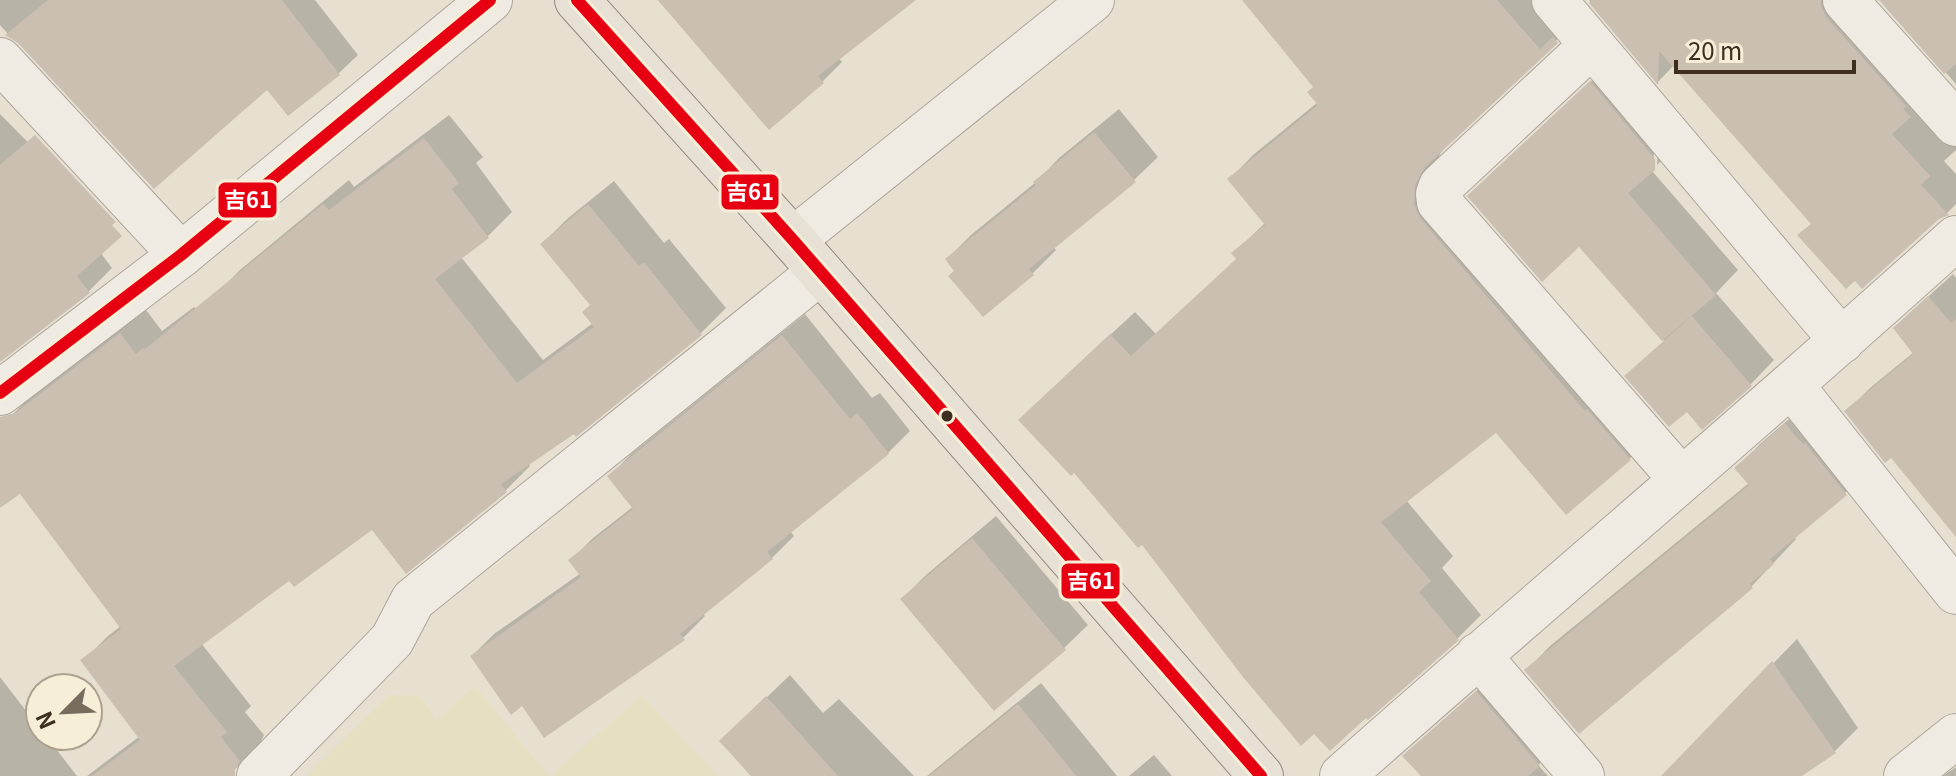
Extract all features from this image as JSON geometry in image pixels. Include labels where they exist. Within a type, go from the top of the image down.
[{"type":"main road","points":[[577,0],[806,256],[1261,776]]},
{"type":"street","points":[[0,393],[181,255],[490,0]]},
{"type":"street","points":[[259,776],[392,640],[413,600],[806,256],[1092,0]]},
{"type":"street","points":[[1554,0],[1842,341]]},
{"type":"street","points":[[1845,0],[1956,124]]},
{"type":"street","points":[[1592,45],[1441,186],[1439,202],[1681,479]]},
{"type":"street","points":[[0,60],[181,255]]},
{"type":"street","points":[[1342,776],[1681,479],[1792,386],[1956,238]]},
{"type":"street","points":[[1792,386],[1956,592]]},
{"type":"street","points":[[1478,655],[1582,776]]},
{"type":"street","points":[[1906,776],[1956,736]]},
{"type":"shaded area","points":[[475,686],[549,776],[306,776],[389,695],[421,696],[436,720]]},
{"type":"shaded area","points":[[642,695],[718,776],[550,776]]},
{"type":"building","points":[[48,0],[282,0],[340,75],[288,116],[267,90],[154,189],[18,43],[5,35]]},
{"type":"building","points":[[658,0],[916,0],[818,76],[824,83],[769,130]]},
{"type":"building","points":[[1242,0],[1497,0],[1540,49],[1553,37],[1558,43],[1424,168],[1415,185],[1414,205],[1420,218],[1585,411],[1587,409],[1631,460],[1566,515],[1496,433],[1381,522],[1431,581],[1419,592],[1459,640],[1330,751],[1314,734],[1301,746],[1243,677],[1142,545],[1138,548],[1074,473],[1071,476],[1018,420],[1110,334],[1131,356],[1236,259],[1231,253],[1265,225],[1227,179],[1318,105],[1307,92],[1313,87]]},
{"type":"building","points":[[1592,0],[1821,0],[1826,17],[1906,106],[1903,109],[1911,117],[1892,134],[1930,176],[1921,185],[1949,215],[1939,219],[1862,289],[1855,281],[1846,289],[1797,235],[1811,224],[1659,51],[1658,85],[1589,3]]},
{"type":"building","points":[[1879,0],[1956,0],[1956,64],[1944,74]]},
{"type":"building","points":[[1590,81],[1655,159],[1655,170],[1628,193],[1716,295],[1662,341],[1579,247],[1542,282],[1467,196]]},
{"type":"building","points":[[1094,132],[1136,182],[1029,269],[1034,275],[983,317],[948,276],[954,271],[945,259],[1036,185],[1033,182]]},
{"type":"building","points":[[35,135],[116,222],[112,225],[122,236],[77,276],[90,293],[0,362],[0,165]]},
{"type":"building","points":[[424,138],[459,183],[452,189],[489,238],[435,279],[517,383],[594,327],[582,312],[590,305],[540,244],[588,204],[639,266],[644,262],[702,335],[576,437],[574,434],[501,484],[507,492],[406,574],[372,530],[294,587],[289,581],[174,666],[227,732],[221,737],[240,761],[235,776],[92,776],[140,740],[104,692],[104,672],[89,672],[80,660],[121,629],[20,494],[0,508],[0,417],[15,413],[120,333],[136,354],[144,350],[323,204],[329,210]]},
{"type":"building","points":[[1928,296],[1951,323],[1956,319],[1956,537],[1891,458],[1885,463],[1844,411],[1913,354],[1893,328]]},
{"type":"building","points":[[1692,316],[1752,386],[1702,430],[1687,412],[1669,427],[1624,376]]},
{"type":"building","points":[[782,335],[850,419],[857,413],[889,454],[767,552],[773,559],[680,634],[685,640],[544,738],[522,706],[511,715],[470,656],[581,577],[568,560],[633,509],[607,476]]},
{"type":"building","points":[[1785,423],[1847,495],[1770,559],[1774,564],[1750,584],[1753,588],[1579,734],[1524,670],[1749,485],[1734,468]]},
{"type":"building","points":[[972,538],[1066,650],[994,711],[900,599]]},
{"type":"building","points":[[1772,661],[1836,753],[1802,776],[1661,776]]},
{"type":"building","points":[[1476,691],[1540,766],[1528,776],[1421,776],[1402,756]]},
{"type":"building","points":[[766,696],[838,776],[751,776],[719,741]]},
{"type":"building","points":[[1018,704],[1076,776],[929,776]]},
{"type":"transit line","name":"吉61","points":[[0,393],[181,255],[490,0]]},
{"type":"transit line","name":"吉61","points":[[577,0],[793,240],[1261,776]]}]
